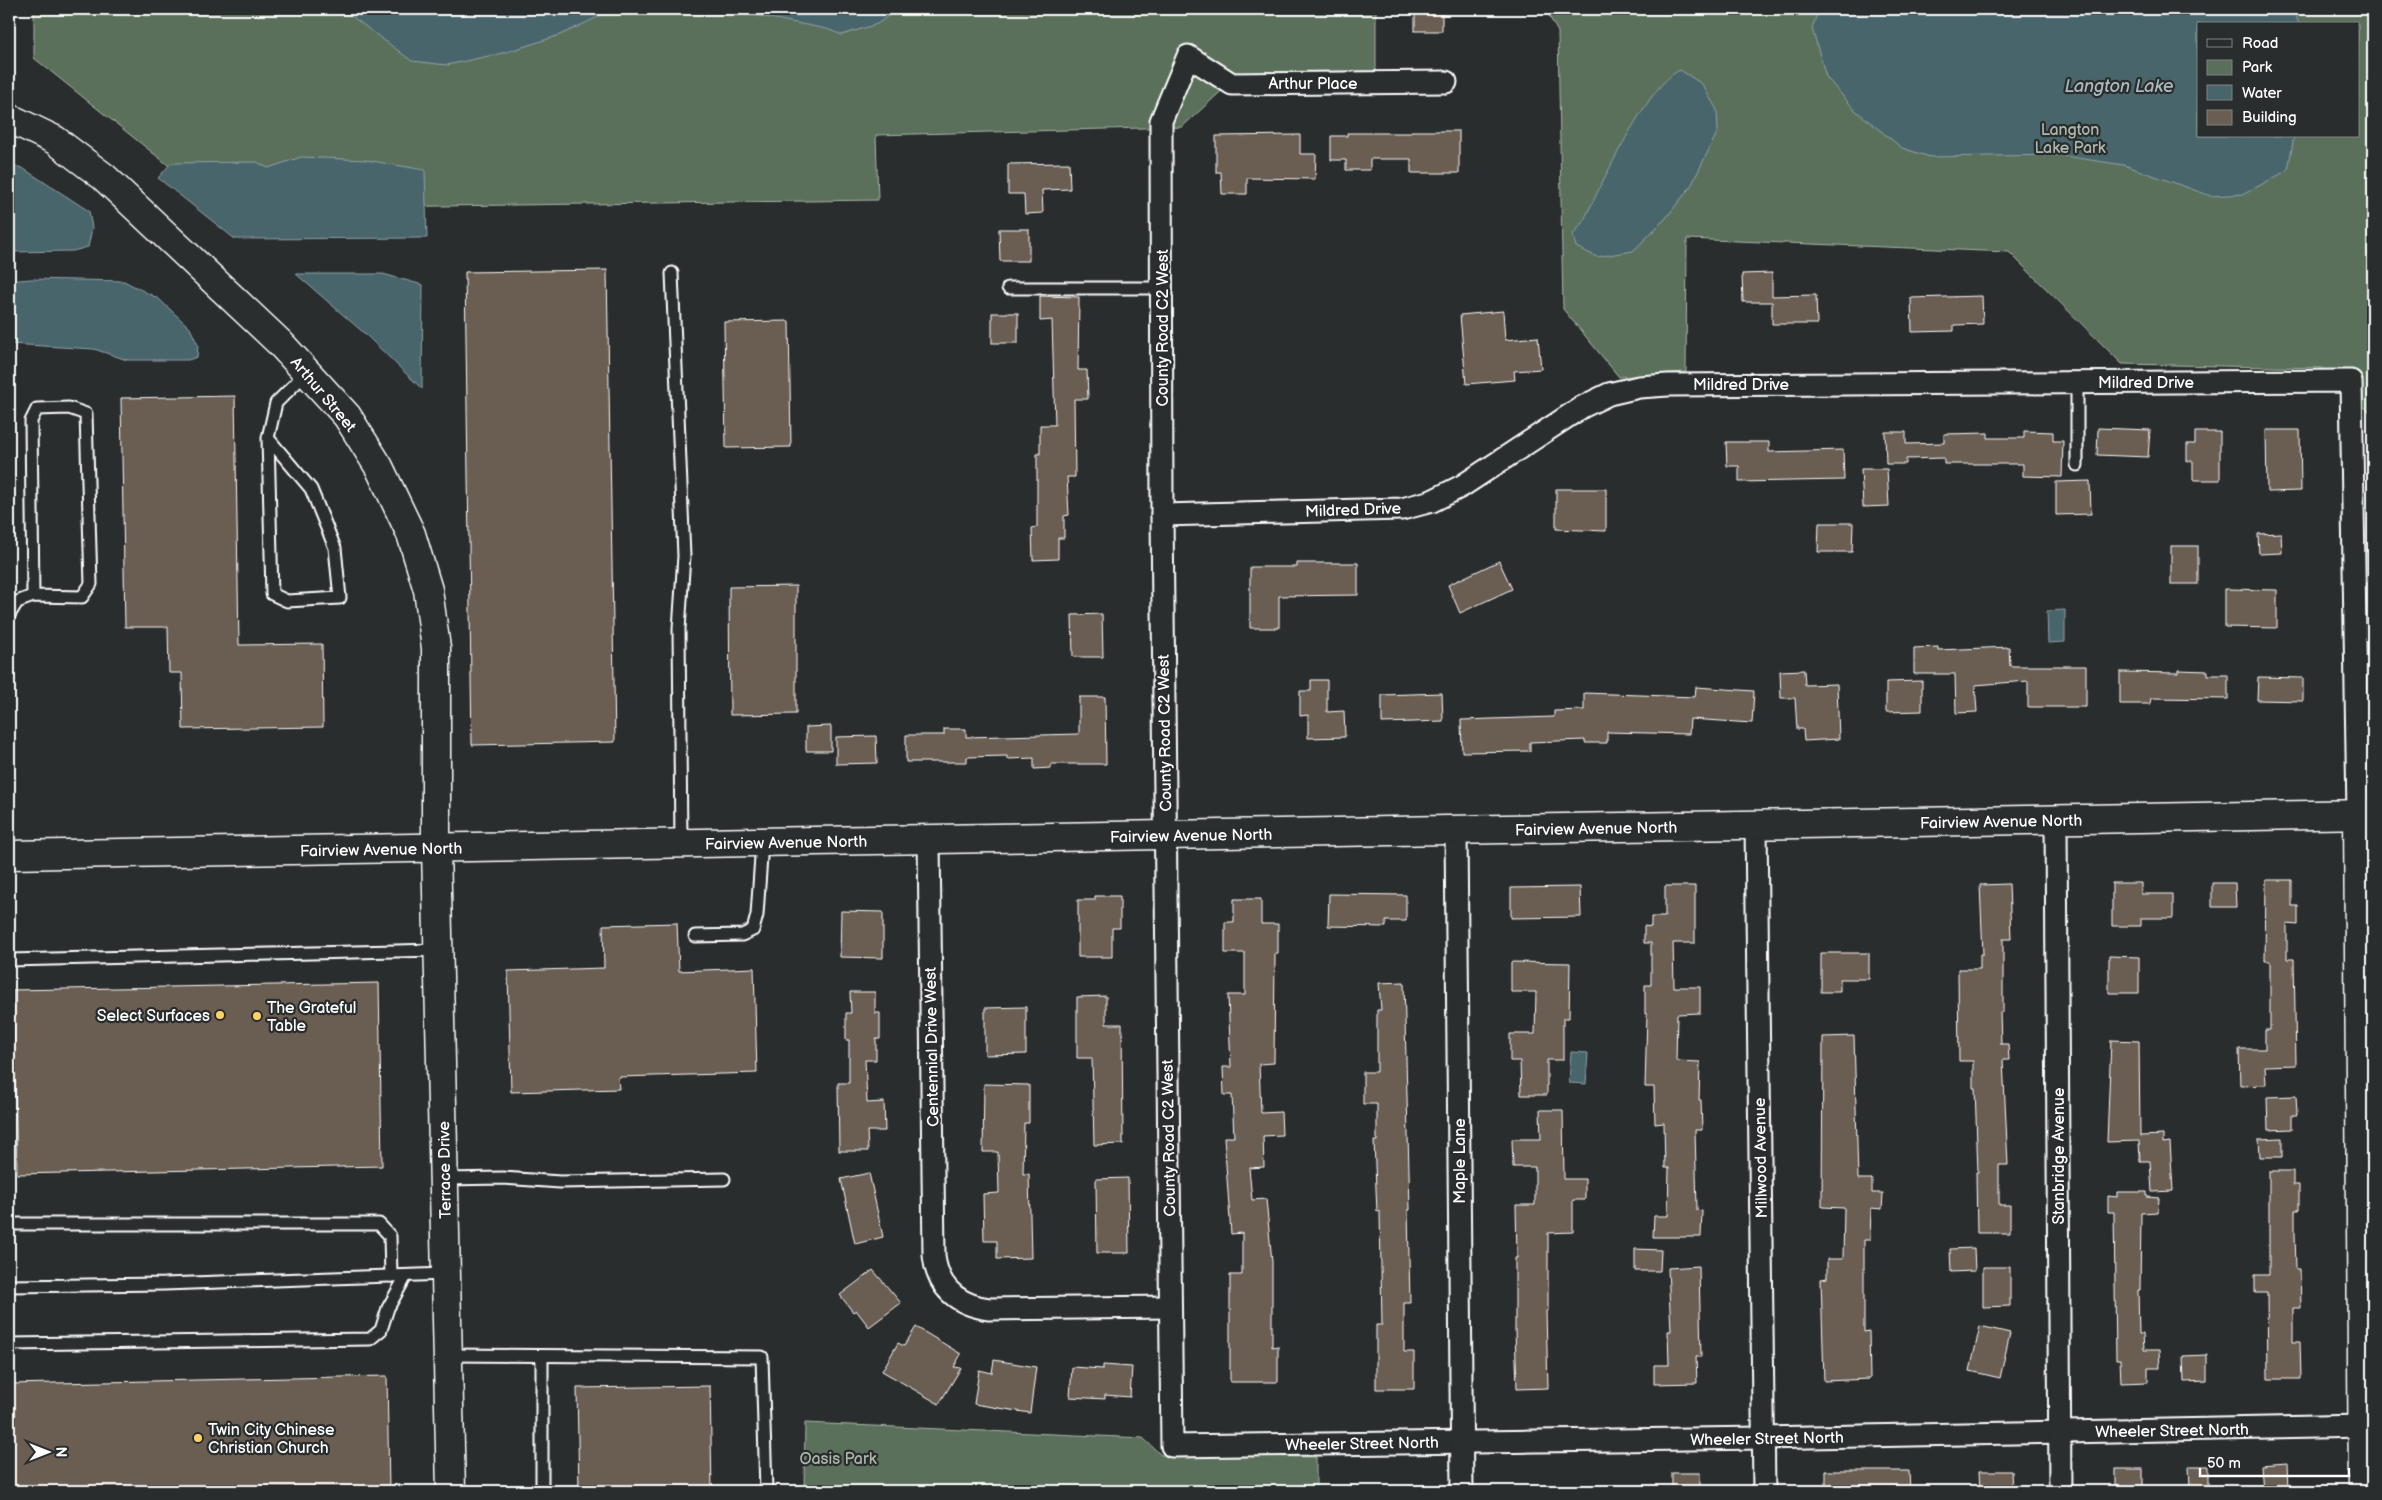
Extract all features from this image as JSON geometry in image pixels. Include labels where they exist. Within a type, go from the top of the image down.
[{"type":"street","name":"Arthur Place","points":[[1188,56],[1232,84],[1446,82]]},
{"type":"street","name":"County Road C2 West","points":[[1172,1446],[1162,514],[1161,121],[1188,56]]},
{"type":"street","name":"Arthur Street","points":[[9,118],[55,140],[104,177],[280,343],[347,416],[379,467],[411,534],[428,590],[436,648],[436,848]]},
{"type":"street","name":"Mildred Drive","points":[[1162,514],[1402,509],[1432,501],[1488,470],[1582,407],[1609,394],[1638,387],[1678,385],[2351,380],[2365,814]]},
{"type":"street","name":"Fairview Avenue North","points":[[9,855],[2365,814]]},
{"type":"street","points":[[2364,1491],[2363,1426],[2367,1210],[2365,814]]},
{"type":"street","name":"Stanbridge Avenue","points":[[2056,820],[2060,1491]]},
{"type":"street","name":"Millwood Avenue","points":[[1756,825],[1764,1491]]},
{"type":"street","name":"Maple Lane","points":[[1456,830],[1462,1491]]},
{"type":"street","name":"Centennial Drive West","points":[[929,839],[934,1255],[939,1279],[948,1291],[959,1300],[973,1307],[989,1309],[1170,1307]]},
{"type":"street","name":"Terrace Drive","points":[[436,848],[451,1491]]},
{"type":"street","name":"Wheeler Street North","points":[[1172,1446],[1764,1438],[2363,1426]]},
{"type":"lane","points":[[672,273],[684,556],[679,629],[681,844]]},
{"type":"lane","points":[[1008,288],[1162,288]]},
{"type":"lane","points":[[268,438],[311,489],[335,548],[340,598],[287,601],[272,594],[268,438],[276,403],[308,372]]},
{"type":"lane","points":[[2077,382],[2077,465]]},
{"type":"lane","points":[[9,615],[17,602],[33,596],[82,597],[91,584],[86,414],[70,408],[37,409],[31,421],[33,596]]},
{"type":"lane","points":[[695,936],[742,935],[753,930],[757,915],[762,842]]},
{"type":"lane","points":[[9,960],[438,950]]},
{"type":"lane","points":[[444,1179],[503,1178],[560,1182],[724,1179]]},
{"type":"lane","points":[[9,1224],[379,1224],[390,1236],[391,1276]]},
{"type":"lane","points":[[9,1286],[174,1284],[446,1274]]},
{"type":"lane","points":[[9,1344],[370,1340],[381,1330],[388,1308],[406,1276]]},
{"type":"lane","points":[[448,1355],[762,1357],[766,1491]]},
{"type":"lane","points":[[542,1356],[542,1491]]},
{"type":"green space","points":[[34,9],[1376,9],[1376,73],[1241,73],[1182,127],[876,135],[878,200],[223,209],[34,58]]},
{"type":"green space","name":"Langton Lake Park","points":[[1545,9],[2373,9],[2373,415],[2322,368],[2122,364],[2009,252],[1687,239],[1686,372],[1619,377],[1563,309],[1558,32]]},
{"type":"green space","name":"Oasis Park","points":[[805,1423],[1143,1438],[1161,1455],[1316,1457],[1316,1491],[804,1491]]},
{"type":"water","points":[[342,9],[607,9],[598,17],[560,35],[507,52],[447,65],[412,61]]},
{"type":"water","points":[[748,9],[898,9],[877,24],[842,35],[827,29],[754,15]]},
{"type":"water","name":"Langton Lake","points":[[1819,9],[2293,9],[2298,22],[2197,22],[2197,138],[2294,138],[2288,170],[2244,194],[2211,196],[2124,165],[2057,155],[1930,157],[1902,148],[1855,110],[1826,77],[1812,28]]},
{"type":"water","points":[[1680,70],[1702,84],[1717,110],[1718,131],[1691,186],[1666,218],[1633,251],[1597,257],[1576,247],[1573,235],[1584,220],[1601,184],[1640,114],[1667,79]]},
{"type":"water","points":[[2373,78],[2373,148],[2368,80]]},
{"type":"water","points":[[301,157],[366,160],[425,170],[427,238],[235,239],[158,178],[171,163],[257,162],[268,168]]},
{"type":"water","points":[[9,163],[24,169],[89,211],[92,228],[88,247],[73,251],[9,252]]},
{"type":"water","points":[[296,274],[383,274],[423,285],[422,389],[364,333]]},
{"type":"water","points":[[30,279],[124,281],[159,299],[190,328],[198,345],[197,357],[188,360],[127,360],[94,349],[9,344],[9,281]]},
{"type":"water","points":[[2065,610],[2065,642],[2048,643],[2047,611]]},
{"type":"water","points":[[1571,1052],[1588,1053],[1586,1084],[1569,1083]]},
{"type":"building","points":[[1415,9],[1442,9],[1442,31],[1415,31]]},
{"type":"building","points":[[1411,131],[1459,131],[1459,173],[1411,173],[1411,159],[1370,159],[1370,170],[1346,170],[1346,160],[1331,160],[1331,136],[1347,136],[1347,133],[1411,133]]},
{"type":"building","points":[[1300,135],[1300,154],[1316,154],[1315,179],[1247,178],[1247,194],[1222,194],[1221,172],[1216,172],[1216,136]]},
{"type":"building","points":[[1069,163],[1070,189],[1042,190],[1043,213],[1025,214],[1024,194],[1008,194],[1008,164]]},
{"type":"building","points":[[999,229],[1029,229],[1029,261],[1000,261]]},
{"type":"building","points":[[607,270],[615,742],[472,745],[465,272]]},
{"type":"building","points":[[1772,273],[1772,296],[1816,295],[1817,324],[1772,324],[1772,302],[1743,302],[1742,274]]},
{"type":"building","points":[[1040,296],[1079,297],[1078,370],[1087,370],[1088,399],[1074,399],[1075,477],[1067,477],[1069,515],[1064,516],[1064,538],[1058,538],[1058,559],[1033,560],[1032,528],[1037,527],[1037,454],[1040,454],[1040,425],[1055,425],[1052,320],[1040,321]]},
{"type":"building","points":[[1982,296],[1983,324],[1954,325],[1954,331],[1912,332],[1911,298]]},
{"type":"building","points":[[1503,311],[1505,340],[1538,337],[1541,369],[1514,371],[1515,380],[1466,384],[1460,315]]},
{"type":"building","points":[[992,313],[1018,313],[1018,343],[992,343]]},
{"type":"building","points":[[789,321],[791,447],[726,448],[724,322]]},
{"type":"building","points":[[235,396],[239,645],[322,644],[323,727],[183,729],[182,673],[169,673],[168,627],[125,627],[121,398]]},
{"type":"building","points":[[2098,428],[2150,430],[2148,457],[2097,455]]},
{"type":"building","points":[[2266,430],[2300,430],[2301,491],[2267,492]]},
{"type":"building","points":[[2024,431],[2053,432],[2053,441],[2063,441],[2062,477],[2023,476],[2023,464],[1944,464],[1944,458],[1906,459],[1906,464],[1886,464],[1885,432],[1906,432],[1906,444],[1944,443],[1944,434],[1988,433],[1988,438],[2024,438]]},
{"type":"building","points":[[2195,432],[2220,432],[2220,480],[2193,480],[2193,461],[2187,461],[2187,444],[2195,444]]},
{"type":"building","points":[[1726,442],[1769,442],[1769,452],[1843,450],[1844,480],[1739,482],[1739,466],[1727,466]]},
{"type":"building","points":[[1861,469],[1887,469],[1889,506],[1863,507]]},
{"type":"building","points":[[2090,481],[2091,514],[2056,515],[2056,482]]},
{"type":"building","points":[[1556,489],[1606,489],[1606,531],[1556,529]]},
{"type":"building","points":[[1819,523],[1853,523],[1852,552],[1818,552]]},
{"type":"building","points":[[2281,533],[2282,553],[2259,554],[2258,534]]},
{"type":"building","points":[[2171,546],[2198,546],[2198,584],[2171,584]]},
{"type":"building","points":[[1499,561],[1512,589],[1460,613],[1448,585]]},
{"type":"building","points":[[1297,563],[1358,563],[1358,595],[1279,596],[1279,628],[1250,628],[1250,567],[1297,567]]},
{"type":"building","points":[[796,586],[796,714],[730,715],[729,587]]},
{"type":"building","points":[[2225,589],[2277,590],[2277,628],[2225,627]]},
{"type":"building","points":[[1102,614],[1103,657],[1073,657],[1072,615]]},
{"type":"building","points":[[1938,647],[1938,650],[2009,647],[2010,666],[2086,666],[2086,707],[2028,707],[2028,681],[1975,685],[1977,712],[1956,713],[1955,674],[1914,674],[1914,648]]},
{"type":"building","points":[[1804,670],[1805,685],[1837,684],[1839,739],[1804,741],[1803,729],[1797,729],[1795,698],[1781,698],[1780,671]]},
{"type":"building","points":[[2178,670],[2208,671],[2208,675],[2228,675],[2228,699],[2151,698],[2150,704],[2120,704],[2120,672],[2178,673]]},
{"type":"building","points":[[2258,677],[2303,678],[2303,701],[2257,700]]},
{"type":"building","points":[[1311,680],[1327,680],[1327,712],[1344,711],[1345,737],[1308,738],[1308,715],[1300,716],[1300,691],[1311,691]]},
{"type":"building","points":[[1922,681],[1922,711],[1886,712],[1886,682]]},
{"type":"building","points":[[1696,687],[1754,691],[1752,723],[1690,719],[1689,734],[1607,732],[1607,743],[1585,743],[1585,740],[1530,742],[1530,751],[1462,752],[1461,720],[1554,717],[1554,711],[1584,710],[1584,693],[1695,697]]},
{"type":"building","points":[[1442,693],[1443,721],[1382,723],[1382,695]]},
{"type":"building","points":[[1079,697],[1105,697],[1106,764],[1051,764],[1051,768],[1034,769],[1034,758],[1007,759],[1007,756],[967,757],[967,762],[906,762],[906,735],[944,735],[944,729],[966,729],[966,737],[1079,734]]},
{"type":"building","points":[[831,726],[831,751],[806,751],[806,727]]},
{"type":"building","points":[[876,736],[877,763],[836,764],[836,737]]},
{"type":"building","points":[[2266,880],[2292,880],[2292,906],[2298,906],[2298,925],[2287,924],[2287,959],[2294,959],[2296,1065],[2265,1066],[2266,1085],[2240,1086],[2239,1049],[2265,1049],[2265,1030],[2270,1030],[2270,961],[2265,961]]},
{"type":"building","points":[[2112,883],[2141,883],[2141,894],[2173,894],[2173,918],[2141,918],[2141,926],[2112,926]]},
{"type":"building","points":[[2212,883],[2235,883],[2236,907],[2212,907]]},
{"type":"building","points":[[2009,884],[2011,939],[2003,939],[2003,1012],[2000,1012],[2001,1044],[2008,1044],[2009,1060],[2003,1060],[2008,1165],[1999,1165],[1999,1205],[2010,1205],[2010,1233],[1977,1233],[1976,1172],[1978,1172],[1975,1088],[1973,1088],[1973,1061],[1959,1061],[1958,969],[1980,969],[1980,954],[1983,954],[1980,885]]},
{"type":"building","points":[[1665,886],[1695,886],[1695,943],[1673,943],[1674,987],[1700,987],[1700,1013],[1677,1014],[1676,1061],[1700,1062],[1699,1100],[1701,1100],[1702,1130],[1695,1130],[1697,1210],[1702,1211],[1701,1237],[1653,1237],[1654,1216],[1668,1216],[1669,1168],[1665,1168],[1664,1123],[1655,1124],[1654,1087],[1645,1087],[1647,1014],[1645,1014],[1645,985],[1651,985],[1651,943],[1644,943],[1644,926],[1651,927],[1651,917],[1665,917]]},
{"type":"building","points":[[1580,887],[1581,917],[1511,918],[1511,888]]},
{"type":"building","points":[[1329,894],[1406,895],[1406,921],[1386,921],[1386,927],[1328,926]]},
{"type":"building","points":[[1095,896],[1120,896],[1120,928],[1112,928],[1112,957],[1078,957],[1078,900],[1095,900]]},
{"type":"building","points":[[1234,899],[1261,899],[1261,924],[1278,924],[1278,953],[1275,953],[1274,1063],[1259,1064],[1261,1113],[1281,1112],[1282,1135],[1263,1136],[1264,1167],[1249,1168],[1252,1200],[1266,1199],[1272,1262],[1272,1347],[1278,1346],[1278,1382],[1230,1382],[1230,1275],[1242,1275],[1242,1233],[1231,1234],[1224,1137],[1234,1137],[1232,1095],[1224,1095],[1223,1067],[1231,1067],[1228,995],[1245,995],[1245,953],[1225,953],[1225,922],[1234,922]]},
{"type":"building","points":[[841,911],[883,912],[883,958],[840,957]]},
{"type":"building","points":[[677,923],[679,971],[754,968],[757,1073],[618,1077],[619,1089],[511,1092],[508,971],[604,968],[603,925]]},
{"type":"building","points":[[1821,953],[1869,953],[1869,979],[1840,979],[1840,992],[1821,992]]},
{"type":"building","points":[[2109,956],[2139,957],[2139,993],[2109,993]]},
{"type":"building","points":[[1511,962],[1570,963],[1569,1018],[1563,1018],[1563,1060],[1547,1060],[1547,1095],[1521,1095],[1520,1061],[1510,1061],[1510,1034],[1535,1034],[1536,992],[1511,992]]},
{"type":"building","points":[[1404,982],[1410,1210],[1408,1210],[1410,1303],[1404,1303],[1404,1352],[1414,1352],[1414,1389],[1376,1389],[1376,1325],[1382,1325],[1380,1211],[1377,1212],[1374,1141],[1377,1141],[1377,1104],[1363,1104],[1363,1072],[1377,1072],[1377,1010],[1381,1010],[1379,983]]},
{"type":"building","points":[[379,983],[382,1166],[17,1174],[13,990]]},
{"type":"building","points":[[850,992],[875,992],[875,1013],[880,1013],[880,1039],[876,1039],[876,1060],[865,1060],[867,1103],[884,1102],[885,1131],[867,1131],[868,1151],[839,1151],[838,1083],[849,1083],[849,1040],[846,1040],[846,1013],[851,1013]]},
{"type":"building","points":[[1106,996],[1106,1024],[1122,1024],[1123,1144],[1094,1145],[1092,1058],[1077,1058],[1077,997]]},
{"type":"building","points":[[1026,1007],[1026,1054],[985,1055],[985,1008]]},
{"type":"building","points":[[1854,1036],[1858,1179],[1872,1179],[1872,1193],[1883,1193],[1882,1209],[1871,1208],[1870,1240],[1864,1240],[1864,1332],[1869,1331],[1870,1379],[1824,1381],[1821,1279],[1827,1278],[1827,1259],[1843,1259],[1844,1208],[1822,1207],[1823,1037]]},
{"type":"building","points":[[2111,1040],[2139,1041],[2140,1136],[2163,1135],[2163,1143],[2170,1142],[2173,1191],[2152,1192],[2150,1161],[2140,1161],[2139,1141],[2107,1142]]},
{"type":"building","points":[[984,1084],[1029,1085],[1029,1123],[1024,1123],[1023,1174],[1029,1174],[1031,1258],[997,1259],[997,1241],[984,1241],[983,1194],[999,1193],[998,1152],[983,1152]]},
{"type":"building","points":[[2296,1096],[2297,1115],[2292,1115],[2292,1129],[2268,1130],[2267,1097]]},
{"type":"building","points":[[1540,1110],[1563,1110],[1564,1179],[1585,1179],[1585,1200],[1573,1200],[1573,1232],[1548,1233],[1548,1311],[1546,1311],[1548,1388],[1517,1389],[1515,1330],[1516,1205],[1535,1205],[1535,1167],[1513,1167],[1512,1139],[1541,1139]]},
{"type":"building","points":[[2282,1138],[2282,1157],[2260,1157],[2259,1139]]},
{"type":"building","points":[[2269,1171],[2293,1171],[2293,1185],[2299,1185],[2299,1210],[2295,1210],[2295,1233],[2296,1269],[2300,1269],[2301,1308],[2293,1308],[2293,1342],[2300,1342],[2301,1379],[2268,1379],[2267,1293],[2255,1293],[2255,1275],[2269,1275]]},
{"type":"building","points":[[869,1173],[883,1237],[855,1244],[841,1179]]},
{"type":"building","points":[[1128,1178],[1129,1253],[1097,1253],[1096,1179]]},
{"type":"building","points":[[2117,1192],[2147,1192],[2147,1197],[2159,1198],[2158,1212],[2141,1213],[2140,1290],[2138,1290],[2139,1334],[2143,1334],[2144,1350],[2159,1350],[2160,1368],[2148,1368],[2148,1382],[2121,1383],[2120,1359],[2116,1359],[2114,1212],[2108,1212],[2108,1196],[2117,1197]]},
{"type":"building","points":[[1974,1248],[1975,1271],[1951,1272],[1950,1249]]},
{"type":"building","points":[[1635,1249],[1661,1250],[1660,1271],[1635,1271]]},
{"type":"building","points":[[1699,1266],[1701,1357],[1696,1357],[1697,1383],[1654,1384],[1654,1365],[1669,1365],[1668,1331],[1671,1331],[1668,1268]]},
{"type":"building","points":[[1983,1267],[2010,1267],[2010,1306],[1983,1307]]},
{"type":"building","points":[[873,1270],[901,1303],[869,1327],[856,1310],[853,1312],[840,1295]]},
{"type":"building","points":[[1980,1326],[2010,1333],[2000,1378],[1970,1371]]},
{"type":"building","points":[[916,1327],[961,1354],[954,1367],[961,1368],[939,1404],[882,1371],[898,1343],[904,1346]]},
{"type":"building","points":[[2207,1355],[2207,1381],[2184,1382],[2183,1356]]},
{"type":"building","points":[[994,1360],[1036,1367],[1030,1413],[974,1404],[979,1370],[992,1373]]},
{"type":"building","points":[[1103,1365],[1132,1367],[1130,1397],[1105,1395],[1105,1399],[1070,1397],[1072,1367],[1103,1369]]},
{"type":"building","name":"Twin City Chinese Christian Church","points":[[387,1376],[389,1491],[9,1491],[9,1384]]},
{"type":"building","points":[[710,1386],[712,1491],[579,1491],[577,1388]]},
{"type":"building","points":[[2287,1463],[2288,1491],[2263,1491],[2261,1465]]},
{"type":"building","points":[[2189,1466],[2208,1466],[2208,1486],[2190,1487]]},
{"type":"building","points":[[2116,1469],[2143,1469],[2143,1491],[2116,1491]]},
{"type":"building","points":[[1826,1471],[1909,1471],[1910,1491],[1826,1491]]},
{"type":"building","points":[[1979,1471],[2011,1471],[2012,1491],[1980,1491]]},
{"type":"building","points":[[1672,1473],[1700,1473],[1700,1491],[1672,1491]]},
{"type":"place","name":"Select Surfaces","points":[[220,1015]]},
{"type":"place","name":"The Grateful Table","points":[[257,1016]]},
{"type":"place","name":"Twin City Chinese Christian Church","points":[[198,1438]]}]
